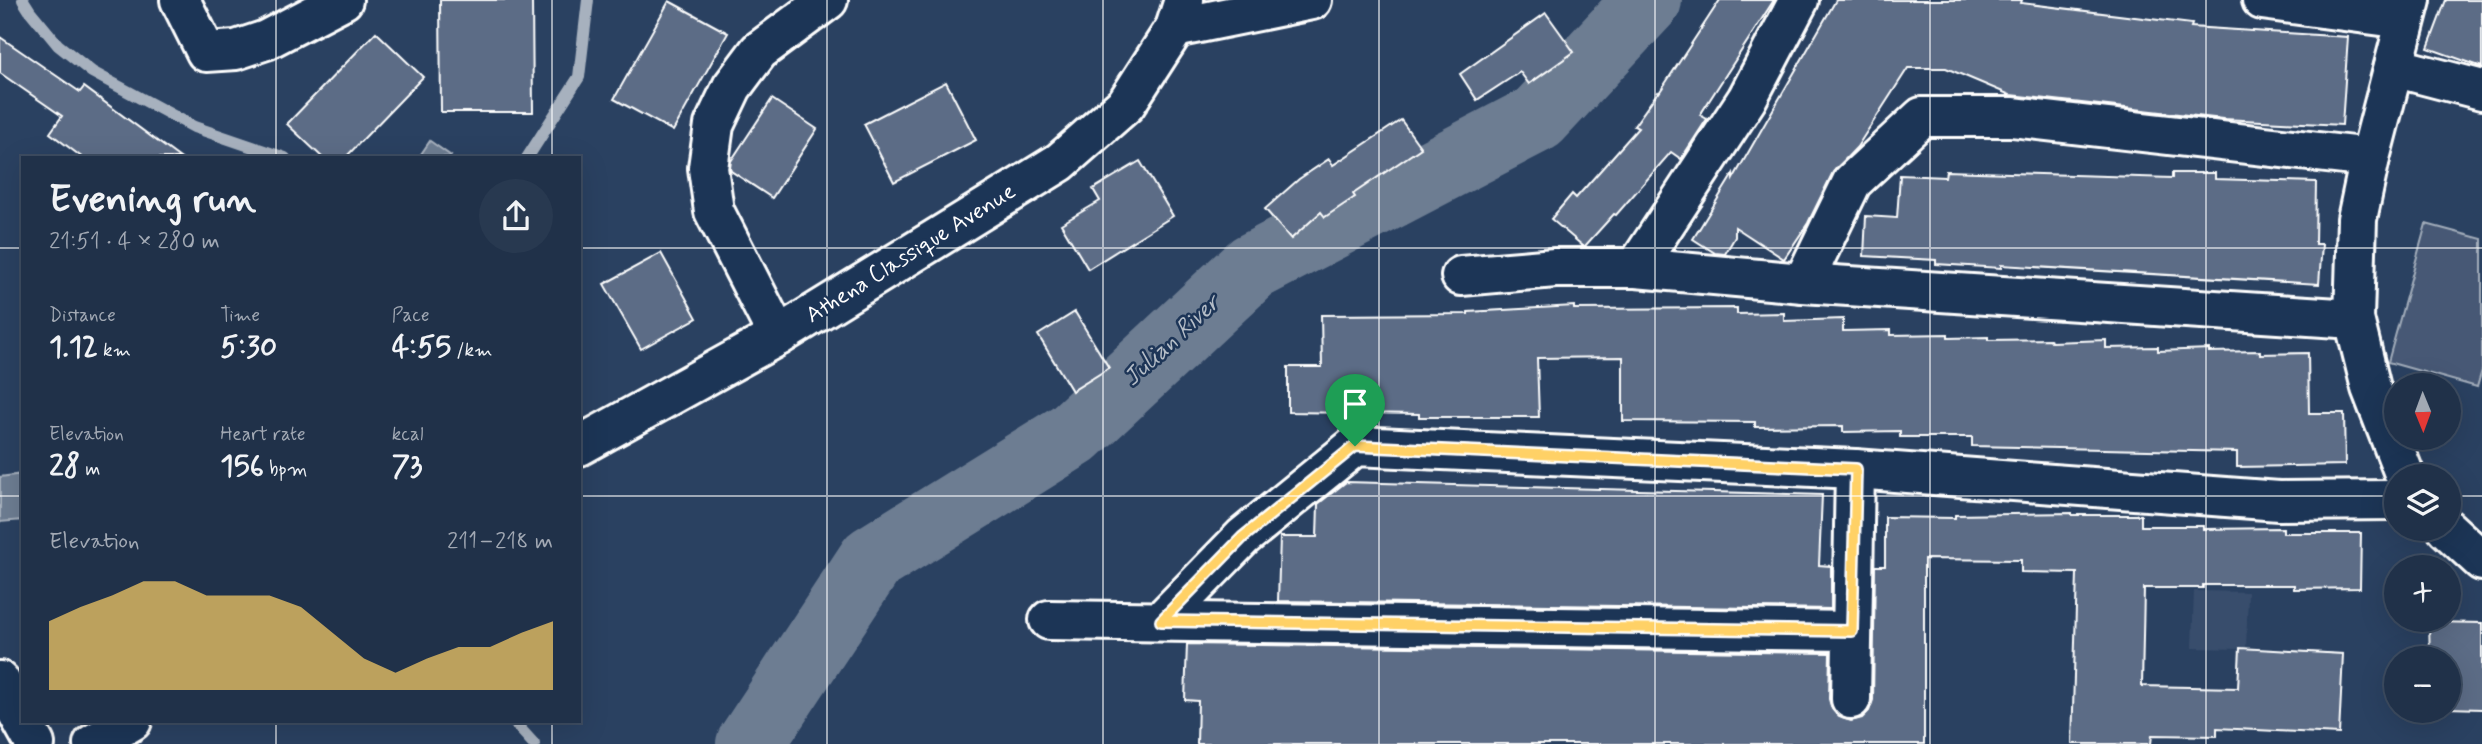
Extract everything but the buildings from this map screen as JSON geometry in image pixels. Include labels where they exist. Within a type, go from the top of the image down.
[{"type":"street","points":[[180,0],[206,52],[236,50],[266,40],[343,0]]},
{"type":"street","points":[[778,336],[714,211],[708,168],[714,125],[732,87],[759,51],[828,0]]},
{"type":"street","points":[[1180,14],[1312,0]]},
{"type":"street","points":[[1636,268],[1747,99],[1799,0]]},
{"type":"street","points":[[2262,0],[2408,9],[2357,219],[2354,319],[2371,388],[2400,464]]},
{"type":"street","name":"Athena Classique Avenue","points":[[581,445],[778,336],[1060,162],[1126,104],[1180,14]]},
{"type":"street","points":[[2394,67],[2482,90]]},
{"type":"street","points":[[1803,284],[1852,182],[1922,117],[2012,117],[2370,158]]},
{"type":"street","points":[[1461,276],[1555,268],[1636,268],[1803,284],[2354,319]]},
{"type":"street","points":[[1161,621],[1243,537],[1355,446],[1856,469],[2279,501],[2384,500]]},
{"type":"street","points":[[1851,699],[1856,469]]},
{"type":"street","points":[[2460,541],[2482,561]]},
{"type":"street","points":[[1049,620],[1852,631]]},
{"type":"street","points":[[0,681],[21,719]]},
{"type":"street","points":[[23,723],[35,744]]},
{"type":"street","points":[[93,744],[129,723]]},
{"type":"shaded area","points":[[430,141],[451,156],[420,156]]},
{"type":"shaded area","points":[[2426,224],[2482,239],[2482,370],[2477,387],[2461,383],[2461,373],[2427,373],[2388,362]]},
{"type":"shaded area","points":[[21,474],[21,520],[0,522],[0,477]]},
{"type":"shaded area","points":[[2194,591],[2248,592],[2246,649],[2192,648]]},
{"type":"waterway","points":[[23,0],[58,45],[92,72],[194,127],[279,156]]},
{"type":"waterway","points":[[528,156],[579,77],[588,0]]},
{"type":"waterway","name":"Julian River","points":[[750,744],[872,559],[1073,434],[1252,267],[1538,118],[1648,0]]},
{"type":"waterway","points":[[515,723],[534,744]]},
{"type":"route","points":[[1355,446],[1856,469],[1852,631],[1161,621],[1243,537],[1355,446]]}]
